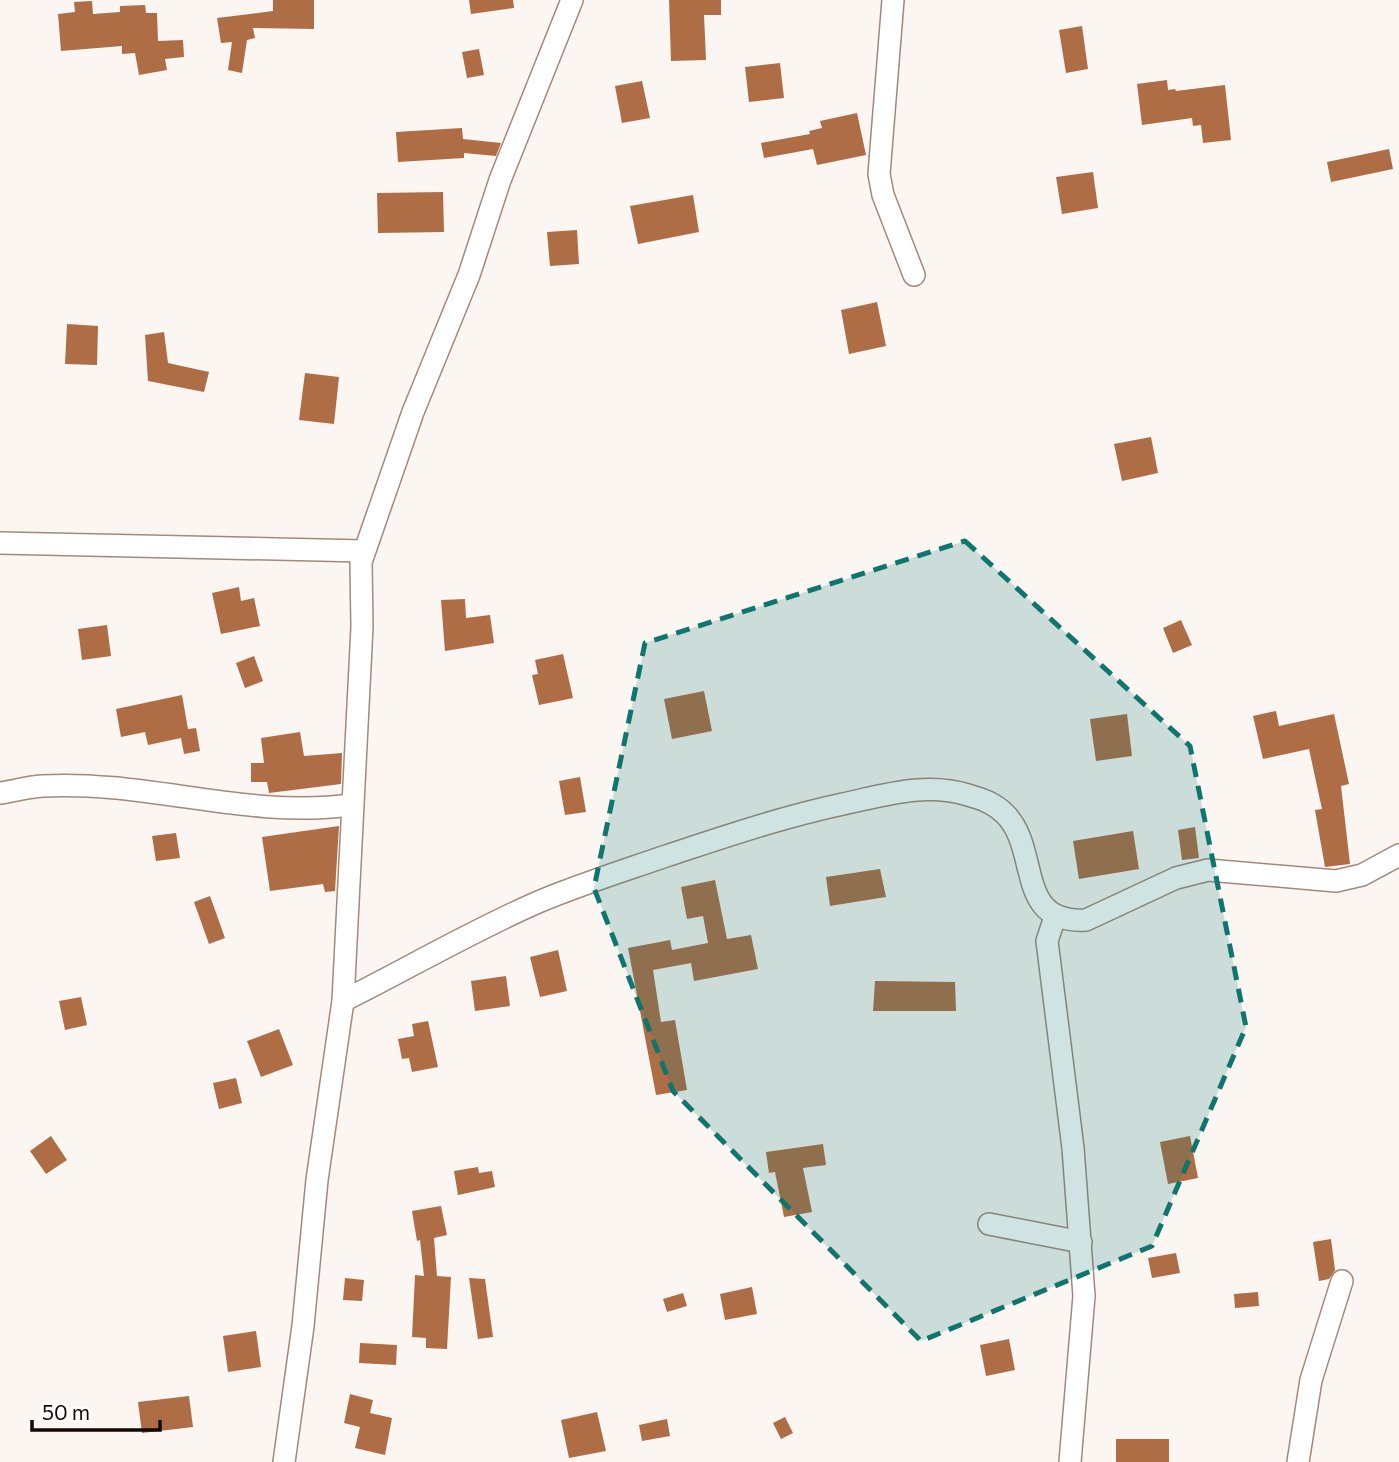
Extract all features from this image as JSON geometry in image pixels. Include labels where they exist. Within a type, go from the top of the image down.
[{"type":"street","points":[[285,1462],[303,1326],[317,1180],[343,1001],[364,551],[413,412],[469,275],[499,180],[572,0]]},
{"type":"street","points":[[893,0],[879,174],[883,195],[914,275]]},
{"type":"street","points":[[0,543],[364,551]]},
{"type":"street","points":[[0,793],[42,786],[237,806],[314,808],[351,805]]},
{"type":"street","points":[[343,1001],[479,931],[561,894],[766,823],[915,789],[954,790],[988,801],[1007,816],[1018,837],[1037,896],[1055,916],[1070,921],[1086,920],[1176,878],[1208,870],[1302,881],[1336,881],[1362,875],[1399,855]]},
{"type":"street","points":[[1055,916],[1047,942],[1081,1242],[1084,1296],[1070,1462]]},
{"type":"street","points":[[989,1224],[1081,1242]]},
{"type":"street","points":[[1298,1462],[1311,1380],[1342,1281]]},
{"type":"highlighted area","points":[[965,541],[1190,746],[1246,1027],[1152,1246],[921,1341],[673,1091],[594,888],[645,643]]},
{"type":"building","points":[[273,0],[314,0],[314,29],[253,28],[255,38],[247,40],[242,73],[228,70],[232,42],[221,43],[217,18],[273,11]]},
{"type":"building","points":[[469,0],[513,0],[514,8],[471,14]]},
{"type":"building","points":[[669,0],[721,0],[721,15],[704,15],[706,60],[671,61]]},
{"type":"building","points":[[92,1],[93,14],[120,12],[120,6],[145,5],[146,13],[157,13],[158,41],[183,40],[184,57],[165,59],[167,70],[139,75],[135,53],[122,54],[122,46],[61,51],[58,14],[75,12],[74,2]]},
{"type":"building","points":[[1082,26],[1088,69],[1066,73],[1059,30]]},
{"type":"building","points":[[479,49],[484,75],[467,78],[462,52]]},
{"type":"building","points":[[780,63],[784,98],[749,102],[745,67]]},
{"type":"building","points":[[1167,80],[1168,90],[1176,91],[1225,85],[1231,140],[1203,143],[1201,125],[1193,126],[1192,118],[1142,125],[1137,84]]},
{"type":"building","points":[[642,81],[650,118],[622,123],[615,86]]},
{"type":"building","points":[[857,113],[866,155],[817,165],[813,149],[764,158],[761,143],[810,134],[809,131],[822,128],[820,121]]},
{"type":"building","points":[[462,128],[463,139],[501,143],[496,156],[464,153],[464,158],[398,162],[396,132]]},
{"type":"building","points":[[1389,149],[1393,169],[1331,182],[1327,162]]},
{"type":"building","points":[[1093,172],[1098,208],[1062,214],[1056,177]]},
{"type":"building","points":[[443,192],[444,232],[378,233],[377,193]]},
{"type":"building","points":[[693,195],[699,232],[638,244],[630,206]]},
{"type":"building","points":[[577,230],[579,264],[550,266],[547,232]]},
{"type":"building","points":[[877,302],[886,346],[849,354],[841,310]]},
{"type":"building","points":[[67,324],[98,326],[97,365],[65,364]]},
{"type":"building","points":[[164,332],[168,363],[209,372],[204,392],[148,381],[145,335]]},
{"type":"building","points":[[305,373],[339,377],[334,424],[299,420]]},
{"type":"building","points":[[1151,437],[1158,473],[1122,481],[1114,444]]},
{"type":"building","points":[[239,587],[241,601],[254,598],[260,626],[221,634],[212,593]]},
{"type":"building","points":[[465,599],[466,618],[490,615],[494,643],[445,651],[441,600]]},
{"type":"building","points":[[1181,620],[1192,645],[1173,653],[1163,628]]},
{"type":"building","points":[[107,625],[111,656],[82,660],[78,629]]},
{"type":"building","points":[[563,654],[573,698],[539,705],[532,675],[538,674],[535,660]]},
{"type":"building","points":[[254,656],[263,681],[245,688],[236,663]]},
{"type":"building","points":[[704,691],[712,731],[672,739],[664,699]]},
{"type":"building","points":[[182,695],[188,729],[196,728],[200,751],[184,754],[181,738],[148,745],[145,732],[121,737],[116,709]]},
{"type":"building","points":[[1276,711],[1279,726],[1334,714],[1349,784],[1341,786],[1350,864],[1325,867],[1315,810],[1322,809],[1309,749],[1263,759],[1253,716]]},
{"type":"building","points":[[1127,714],[1132,756],[1096,761],[1090,719]]},
{"type":"building","points":[[300,732],[304,756],[342,753],[341,784],[269,793],[267,782],[251,782],[251,763],[264,763],[261,738]]},
{"type":"building","points":[[580,777],[586,812],[565,815],[559,781]]},
{"type":"building","points":[[339,826],[335,891],[325,892],[323,884],[270,891],[262,837]]},
{"type":"building","points":[[1195,827],[1199,858],[1182,860],[1178,830]]},
{"type":"building","points":[[1133,831],[1139,869],[1079,879],[1073,841]]},
{"type":"building","points":[[176,833],[180,858],[156,861],[152,836]]},
{"type":"building","points":[[880,869],[886,897],[830,906],[826,877]]},
{"type":"building","points":[[715,880],[727,939],[751,935],[758,969],[694,981],[691,963],[653,970],[661,1022],[675,1020],[687,1090],[656,1095],[628,948],[670,940],[672,950],[708,943],[703,916],[687,919],[681,887]]},
{"type":"building","points":[[210,896],[225,938],[209,944],[194,902]]},
{"type":"building","points":[[558,950],[567,991],[540,997],[530,957]]},
{"type":"building","points":[[506,976],[510,1006],[475,1011],[471,981]]},
{"type":"building","points":[[875,981],[955,982],[956,1011],[873,1011]]},
{"type":"building","points":[[81,997],[87,1025],[65,1030],[59,1001]]},
{"type":"building","points":[[428,1021],[438,1067],[412,1072],[409,1058],[402,1059],[398,1039],[414,1036],[412,1024]]},
{"type":"building","points":[[279,1029],[293,1065],[261,1077],[247,1041]]},
{"type":"building","points":[[236,1078],[242,1103],[219,1109],[213,1083]]},
{"type":"building","points":[[51,1136],[67,1160],[46,1174],[30,1151]]},
{"type":"building","points":[[1190,1136],[1198,1178],[1168,1184],[1160,1142]]},
{"type":"building","points":[[823,1144],[826,1165],[803,1168],[812,1212],[784,1217],[775,1172],[769,1173],[766,1152]]},
{"type":"building","points":[[478,1167],[479,1173],[492,1171],[495,1187],[458,1195],[454,1171]]},
{"type":"building","points":[[441,1206],[447,1235],[434,1238],[437,1276],[451,1277],[447,1349],[426,1348],[426,1338],[412,1337],[415,1275],[424,1276],[420,1240],[417,1241],[412,1211]]},
{"type":"building","points":[[1331,1239],[1335,1270],[1329,1279],[1319,1281],[1313,1242]]},
{"type":"building","points":[[1176,1253],[1180,1273],[1152,1278],[1148,1258]]},
{"type":"building","points":[[345,1278],[364,1280],[362,1301],[343,1300]]},
{"type":"building","points":[[469,1278],[485,1279],[493,1337],[478,1339]]},
{"type":"building","points":[[752,1287],[757,1314],[725,1320],[720,1294]]},
{"type":"building","points":[[1258,1292],[1259,1306],[1235,1308],[1234,1294]]},
{"type":"building","points":[[683,1293],[687,1306],[667,1312],[663,1299]]},
{"type":"building","points":[[256,1331],[261,1367],[228,1372],[223,1336]]},
{"type":"building","points":[[1009,1339],[1015,1370],[986,1376],[980,1345]]},
{"type":"building","points":[[360,1343],[397,1345],[396,1365],[359,1363]]},
{"type":"building","points":[[350,1394],[373,1400],[370,1413],[392,1418],[385,1455],[355,1448],[360,1427],[344,1423]]},
{"type":"building","points":[[189,1396],[193,1427],[142,1433],[138,1402]]},
{"type":"building","points":[[597,1412],[606,1451],[569,1458],[561,1420]]},
{"type":"building","points":[[785,1417],[793,1433],[781,1439],[773,1423]]},
{"type":"building","points":[[667,1419],[670,1436],[642,1441],[639,1425]]},
{"type":"building","points":[[1116,1439],[1169,1439],[1169,1462],[1116,1462]]}]
